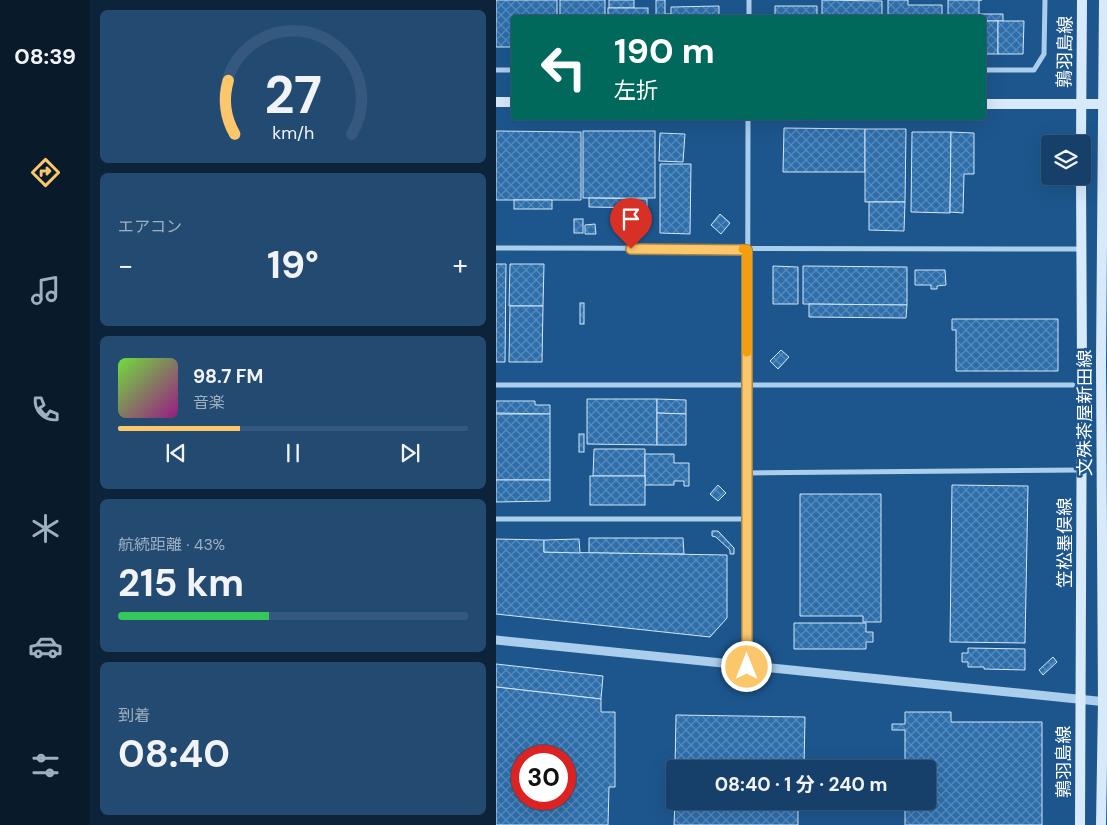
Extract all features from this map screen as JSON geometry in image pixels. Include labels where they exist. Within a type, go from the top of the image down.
[{"type":"main road","name":"鶉羽島線","points":[[1080,104],[1082,0]]},
{"type":"main road","name":"文殊茶屋新田線","points":[[1101,825],[1105,702],[1104,0]]},
{"type":"main road","points":[[496,102],[511,102]]},
{"type":"main road","points":[[986,104],[1105,104]]},
{"type":"main road","points":[[1080,104],[1081,135]]},
{"type":"main road","name":"笠松墨俣線","points":[[1080,699],[1081,185]]},
{"type":"main road","name":"鶉羽島線","points":[[1080,699],[1080,825]]},
{"type":"street","points":[[749,0],[749,15]]},
{"type":"street","points":[[986,70],[1034,70],[1044,54],[1045,0]]},
{"type":"street","points":[[496,70],[511,70]]},
{"type":"street","points":[[747,667],[748,120]]},
{"type":"street","points":[[496,248],[747,250],[1081,249]]},
{"type":"street","points":[[496,384],[1073,385]]},
{"type":"street","points":[[748,473],[1081,470]]},
{"type":"street","points":[[496,519],[748,519]]},
{"type":"street","points":[[496,640],[1105,702]]},
{"type":"building","points":[[496,0],[557,0],[557,15],[511,15],[511,47],[496,47]]},
{"type":"building","points":[[560,0],[605,0],[605,15],[560,15]]},
{"type":"building","points":[[609,0],[634,0],[634,8],[609,8]]},
{"type":"building","points":[[656,0],[665,0],[665,14],[671,14],[671,7],[719,6],[719,15],[656,15]]},
{"type":"building","points":[[822,0],[882,1],[882,15],[822,15]]},
{"type":"building","points":[[888,0],[908,0],[908,5],[942,5],[942,15],[888,15]]},
{"type":"building","points":[[948,0],[979,0],[979,15],[948,15]]},
{"type":"building","points":[[775,6],[817,6],[817,15],[775,15]]},
{"type":"building","points":[[608,8],[648,8],[648,15],[608,15]]},
{"type":"building","points":[[1003,14],[1003,21],[986,21],[986,15],[980,15]]},
{"type":"building","points":[[986,21],[998,21],[998,54],[986,54]]},
{"type":"building","points":[[998,21],[1024,21],[1023,54],[998,54]]},
{"type":"building","points":[[784,128],[865,129],[865,172],[783,172]]},
{"type":"building","points":[[865,129],[906,129],[905,202],[865,202]]},
{"type":"building","points":[[496,131],[581,132],[581,200],[496,200]]},
{"type":"building","points":[[583,131],[655,131],[655,198],[583,198]]},
{"type":"building","points":[[912,132],[951,132],[950,213],[911,212]]},
{"type":"building","points":[[951,132],[974,133],[974,174],[964,174],[963,213],[950,212]]},
{"type":"building","points":[[660,133],[685,134],[683,162],[659,161]]},
{"type":"building","points":[[660,164],[691,164],[690,234],[660,233]]},
{"type":"building","points":[[589,198],[647,199],[647,208],[589,207]]},
{"type":"building","points":[[514,200],[552,200],[552,209],[514,209]]},
{"type":"building","points":[[869,202],[905,202],[904,231],[869,230]]},
{"type":"building","points":[[720,214],[730,223],[721,234],[711,225]]},
{"type":"building","points":[[574,219],[583,219],[583,233],[574,233]]},
{"type":"building","points":[[595,224],[596,234],[585,234],[585,225]]},
{"type":"building","points":[[496,264],[506,264],[505,362],[496,362]]},
{"type":"building","points":[[510,264],[544,264],[543,306],[509,306]]},
{"type":"building","points":[[773,266],[798,267],[798,304],[773,304]]},
{"type":"building","points":[[803,266],[907,267],[907,305],[803,304]]},
{"type":"building","points":[[915,270],[945,270],[946,285],[937,286],[937,289],[931,289],[931,285],[915,285]]},
{"type":"building","points":[[580,303],[584,303],[584,324],[580,324]]},
{"type":"building","points":[[809,304],[907,305],[906,318],[809,317]]},
{"type":"building","points":[[510,306],[543,306],[542,362],[509,362]]},
{"type":"building","points":[[952,319],[1058,319],[1058,371],[956,371],[956,330],[952,330]]},
{"type":"building","points":[[781,350],[789,357],[778,369],[770,361]]},
{"type":"building","points":[[587,399],[657,399],[657,445],[587,444]]},
{"type":"building","points":[[657,399],[686,400],[686,414],[657,413]]},
{"type":"building","points":[[496,401],[535,401],[535,405],[550,405],[550,414],[496,413]]},
{"type":"building","points":[[657,413],[686,414],[686,445],[657,445]]},
{"type":"building","points":[[496,414],[550,414],[550,480],[496,480]]},
{"type":"building","points":[[579,434],[584,434],[584,452],[579,452]]},
{"type":"building","points":[[594,449],[645,449],[645,476],[593,476]]},
{"type":"building","points":[[645,454],[674,454],[674,463],[689,463],[689,486],[684,486],[684,481],[674,481],[674,485],[645,485]]},
{"type":"building","points":[[590,476],[645,476],[645,505],[590,505]]},
{"type":"building","points":[[496,480],[550,480],[550,501],[496,502]]},
{"type":"building","points":[[718,485],[726,493],[718,501],[710,494]]},
{"type":"building","points":[[952,485],[1028,486],[1025,643],[950,642]]},
{"type":"building","points":[[800,494],[881,494],[881,622],[863,622],[863,616],[800,616]]},
{"type":"building","points":[[712,531],[718,531],[734,548],[734,554],[730,554],[730,550],[716,537],[712,536]]},
{"type":"building","points":[[589,538],[683,538],[684,554],[589,553]]},
{"type":"building","points":[[496,539],[544,540],[544,552],[727,555],[727,618],[710,637],[496,614]]},
{"type":"building","points":[[579,539],[580,553],[544,552],[544,540]]},
{"type":"building","points":[[794,623],[866,623],[866,632],[873,632],[873,642],[866,642],[866,649],[794,649]]},
{"type":"building","points":[[968,648],[1025,649],[1025,670],[968,667],[968,662],[962,662],[962,653],[968,653]]},
{"type":"building","points":[[1053,657],[1057,662],[1043,675],[1039,670]]},
{"type":"building","points":[[496,664],[603,676],[601,699],[496,687]]},
{"type":"building","points":[[496,687],[601,699],[601,712],[615,712],[615,787],[609,787],[608,825],[496,825]]},
{"type":"building","points":[[905,712],[951,712],[951,722],[1042,722],[1042,825],[905,825],[905,810],[936,810],[936,760],[905,760],[905,730],[892,730],[892,724],[905,724]]},
{"type":"building","points":[[676,715],[805,717],[804,760],[675,760]]},
{"type":"building","points":[[675,810],[798,810],[798,825],[674,825]]},
{"type":"slow traffic","points":[[743,249],[747,250],[747,352]]},
{"type":"route","points":[[631,249],[747,250],[747,667]]}]
